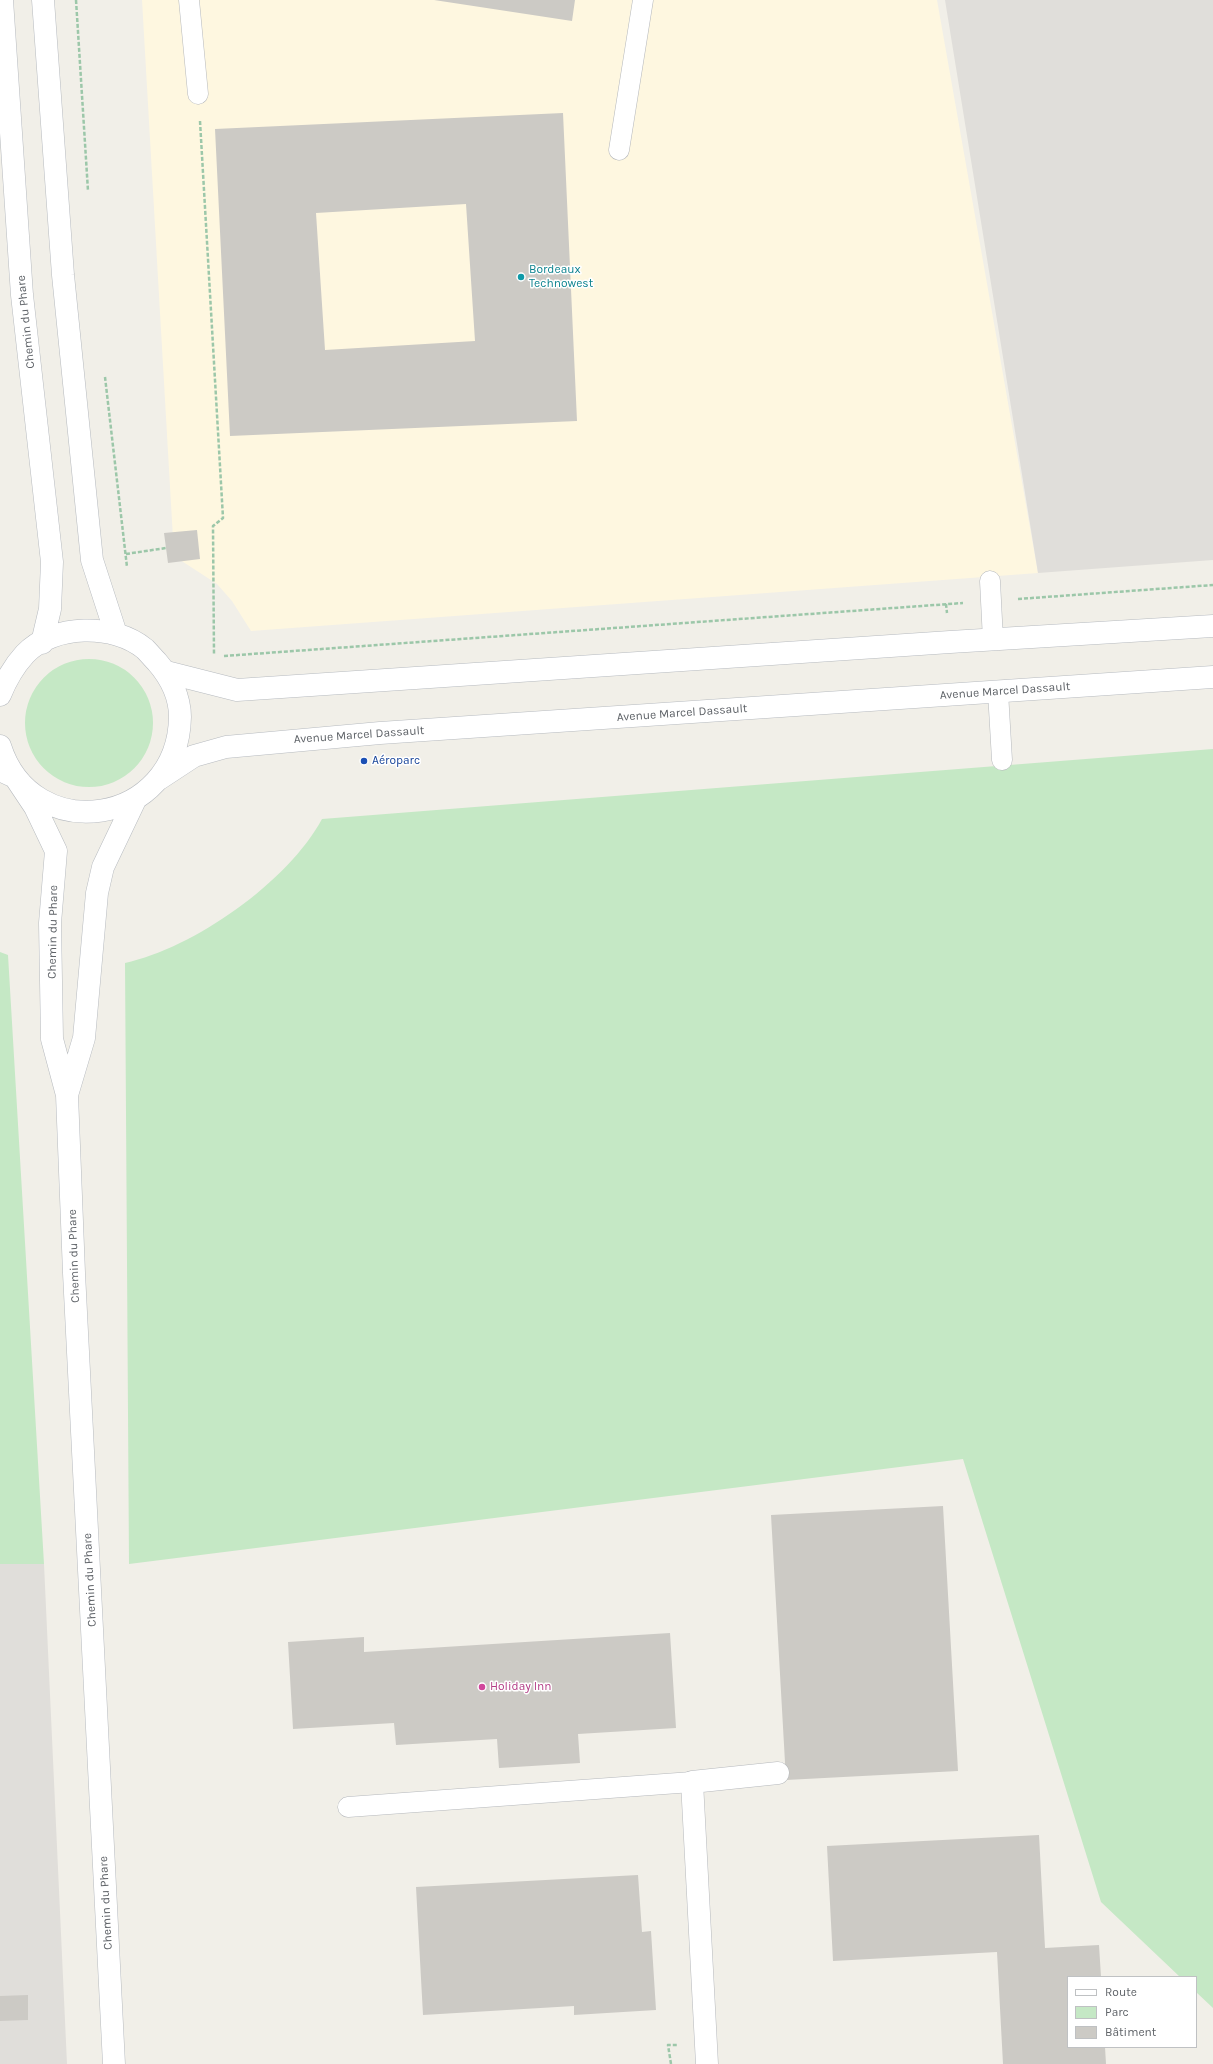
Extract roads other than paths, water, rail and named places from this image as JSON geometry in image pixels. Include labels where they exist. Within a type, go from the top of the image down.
[{"type":"main road","name":"Chemin du Phare","points":[[2,0],[22,295],[52,562],[50,609],[42,643]]},
{"type":"main road","points":[[43,0],[63,275],[92,560],[116,634]]},
{"type":"main road","points":[[166,672],[237,690],[1213,626]]},
{"type":"main road","points":[[0,746],[8,773],[40,799],[70,812],[104,812],[135,800],[159,779],[171,760],[178,738],[180,715],[176,693],[166,672],[144,648],[116,634],[84,629],[53,636],[26,653],[2,686]]},
{"type":"main road","name":"Avenue Marcel Dassault","points":[[159,779],[194,756],[226,747],[272,742],[380,733],[1213,677]]},
{"type":"main road","name":"Chemin du Phare","points":[[8,773],[35,807],[56,851],[50,923],[52,1039],[67,1095],[74,1273],[114,2064]]},
{"type":"main road","name":"Chemin du Phare","points":[[67,1095],[84,1038],[97,893],[103,867],[135,800]]},
{"type":"main road","points":[[707,2064],[692,1782],[778,1773]]},
{"type":"lane","points":[[189,0],[198,94]]},
{"type":"lane","points":[[618,150],[642,0]]},
{"type":"lane","points":[[990,581],[993,640]]},
{"type":"lane","points":[[998,692],[1002,760]]},
{"type":"lane","points":[[348,1807],[692,1782]]},
{"type":"place","name":"Bordeaux Technowest","points":[[521,277]]},
{"type":"place","name":"Aéroparc","points":[[364,761]]},
{"type":"place","name":"Holiday Inn","points":[[482,1687]]}]
